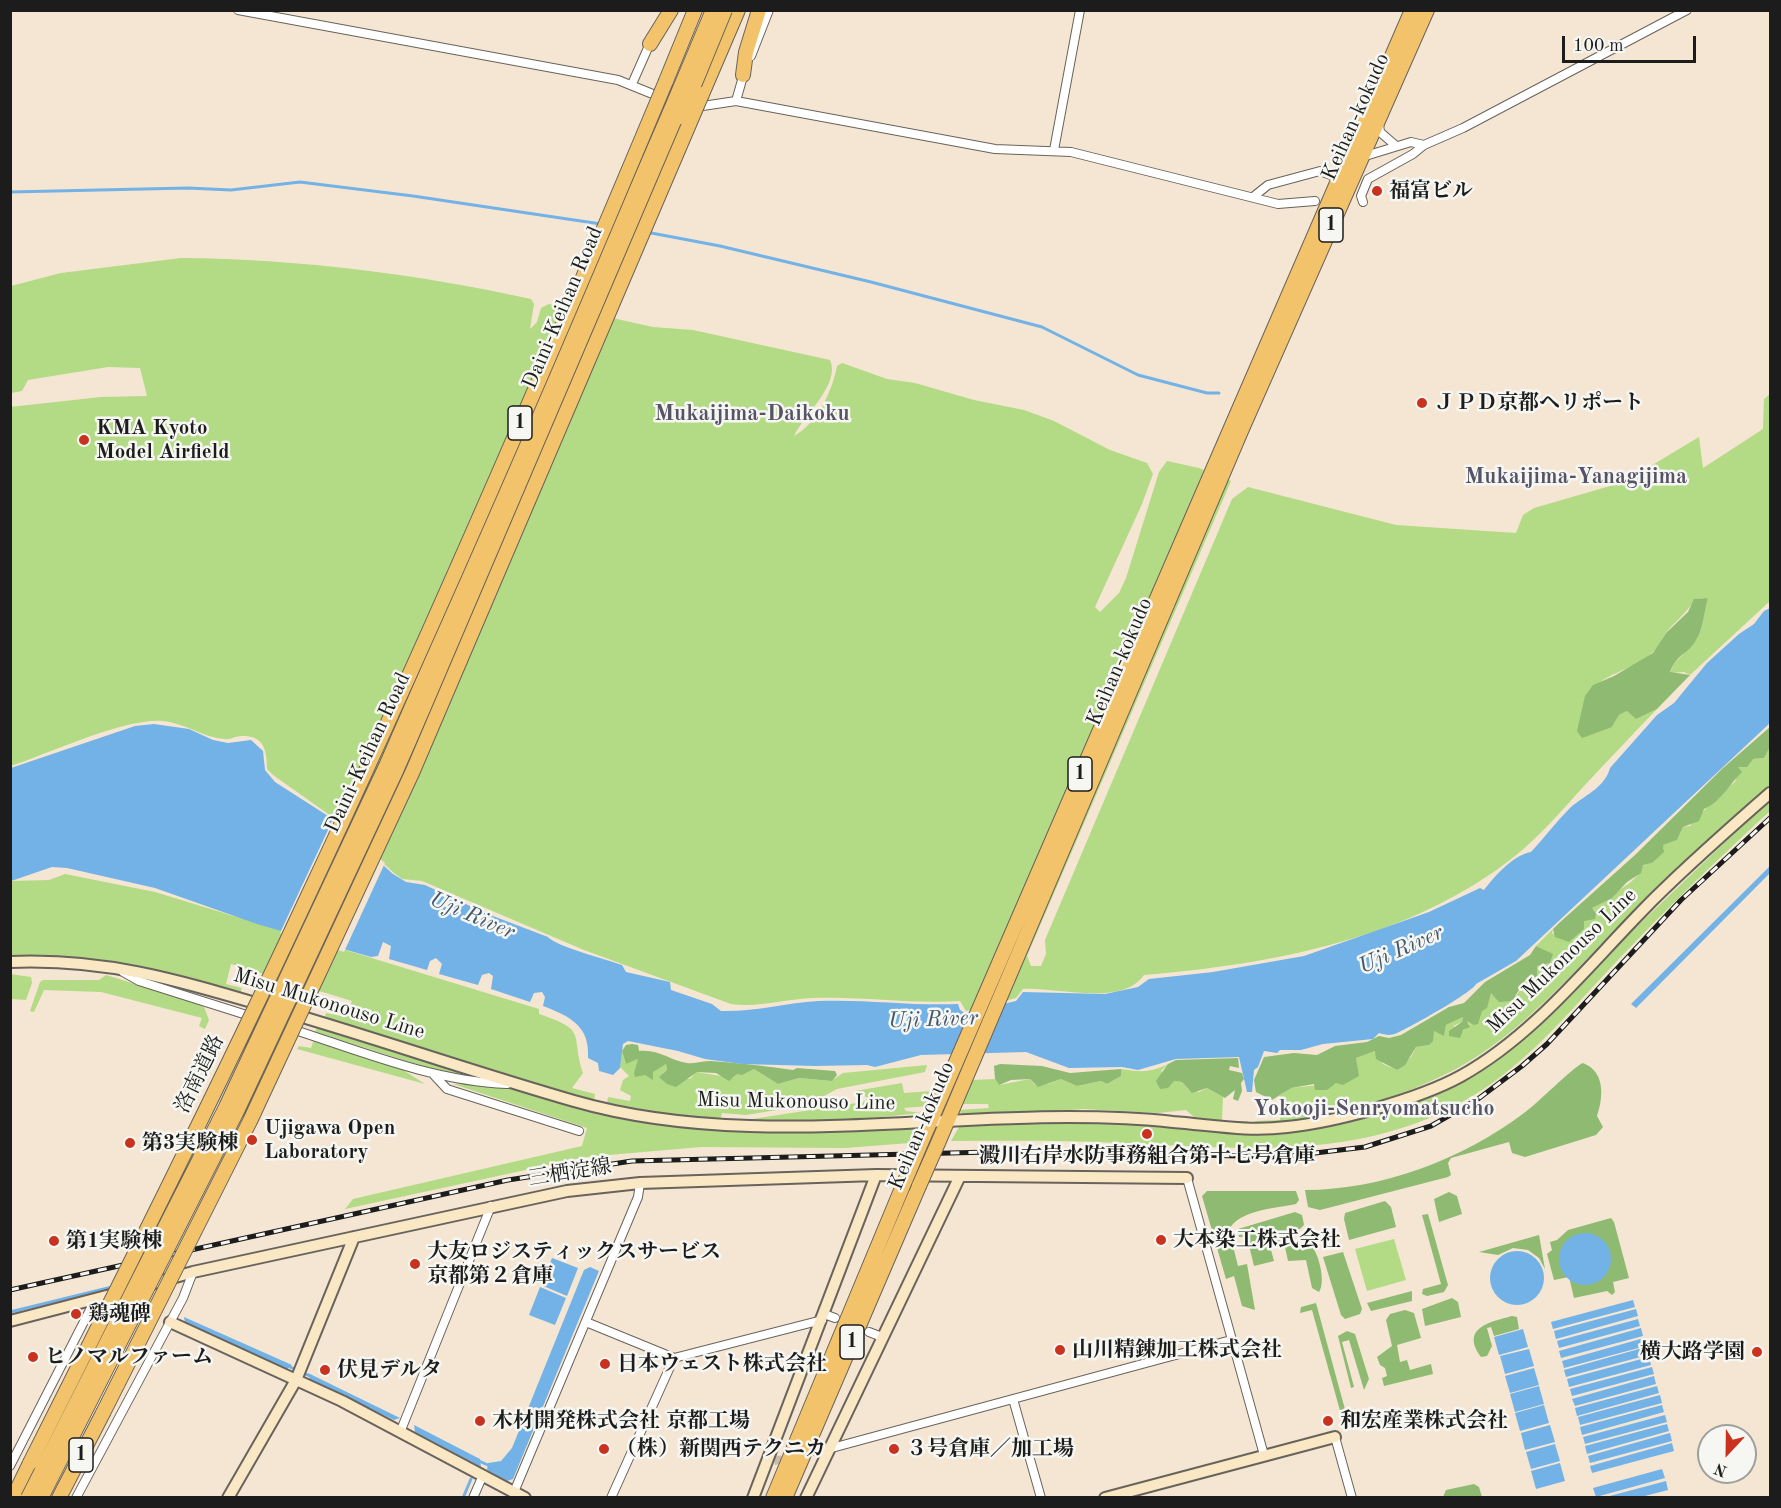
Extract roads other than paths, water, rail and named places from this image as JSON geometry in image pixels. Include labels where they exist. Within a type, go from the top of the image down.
[{"type":"highway","points":[[650,44],[671,10]]},
{"type":"highway","name":"洛南道路","points":[[13,1497],[210,1101],[370,763],[555,343],[695,10]]},
{"type":"highway","name":"Daini-Keihan Road","points":[[41,1497],[237,1111],[381,804],[513,509],[670,127],[713,10]]},
{"type":"highway","name":"Daini-Keihan Road","points":[[28,1497],[221,1117],[386,766],[670,127],[725,10]]},
{"type":"highway","name":"1","points":[[59,1497],[250,1121],[412,773],[738,10]]},
{"type":"highway","points":[[743,75],[746,52],[759,10]]},
{"type":"highway","name":"Keihan-kokudo","points":[[785,1497],[949,1117],[1339,178],[1413,10]]},
{"type":"highway","name":"Keihan-kokudo","points":[[773,1497],[932,1117],[1231,439],[1378,120],[1426,10]]},
{"type":"street","points":[[238,10],[632,84],[669,102],[703,108],[736,101],[994,149],[1054,150],[1253,196],[1278,204],[1316,201]]},
{"type":"street","points":[[632,84],[664,10]]},
{"type":"street","points":[[736,101],[743,75],[770,10]]},
{"type":"street","points":[[1054,150],[1080,10]]},
{"type":"street","points":[[1363,202],[1361,196],[1368,178],[1413,154],[1424,145],[1463,128],[1687,10]]},
{"type":"street","points":[[1378,120],[1380,132],[1395,145]]},
{"type":"street","points":[[1360,158],[1395,145],[1411,142],[1424,145]]},
{"type":"street","points":[[1253,196],[1268,185],[1320,171],[1339,178]]},
{"type":"street","name":"Misu Mukonouso Line","points":[[10,962],[54,961],[148,972],[216,989],[577,1102],[639,1116],[771,1125],[932,1117],[1064,1117],[1176,1122],[1220,1129],[1260,1130],[1292,1127],[1392,1103],[1427,1091],[1460,1076],[1502,1049],[1537,1020],[1649,904],[1770,793]]},
{"type":"street","points":[[111,966],[139,981],[433,1073],[462,1080],[520,1084]]},
{"type":"street","points":[[433,1073],[447,1089],[579,1131]]},
{"type":"street","points":[[753,1497],[770,1462],[827,1317],[876,1175]]},
{"type":"street","name":"三栖淀線","points":[[10,1321],[193,1272],[567,1191],[640,1183],[876,1175],[1187,1178]]},
{"type":"street","points":[[806,1497],[960,1176]]},
{"type":"street","points":[[1187,1178],[1264,1455]]},
{"type":"street","points":[[515,1489],[638,1197],[640,1183]]},
{"type":"street","points":[[403,1425],[491,1206]]},
{"type":"street","points":[[228,1497],[296,1380],[354,1237]]},
{"type":"street","points":[[76,1497],[183,1298],[193,1272]]},
{"type":"street","points":[[10,1466],[95,1300]]},
{"type":"street","points":[[586,1322],[674,1358],[827,1317]]},
{"type":"street","points":[[170,1322],[296,1380],[403,1425],[483,1475],[515,1489],[525,1497]]},
{"type":"street","points":[[869,1332],[882,1337]]},
{"type":"street","points":[[817,1452],[1231,1340]]},
{"type":"street","points":[[611,1497],[674,1358]]},
{"type":"street","points":[[1013,1399],[1041,1497]]},
{"type":"street","points":[[1112,1497],[1335,1437],[1352,1497]]},
{"type":"street","points":[[473,1497],[483,1475]]},
{"type":"water","name":"Uji River","points":[[1770,608],[1770,723],[1516,961],[1476,984],[1440,1010],[1395,1034],[1379,1033],[1373,1039],[1323,1044],[1301,1050],[1280,1050],[1277,1053],[1264,1051],[1258,1067],[1254,1070],[1252,1092],[1247,1092],[1239,1057],[1176,1059],[1138,1070],[1122,1067],[1069,1068],[1026,1052],[921,1055],[875,1067],[867,1065],[815,1066],[742,1064],[705,1059],[628,1041],[623,1044],[620,1068],[613,1075],[599,1071],[598,1063],[588,1058],[585,1037],[576,1023],[543,1006],[545,997],[542,992],[534,993],[530,1002],[491,989],[493,976],[489,973],[482,975],[478,985],[439,974],[442,964],[436,958],[430,961],[427,970],[389,959],[391,946],[383,942],[378,956],[371,957],[257,924],[155,888],[67,868],[52,867],[11,881],[11,768],[135,726],[154,724],[189,729],[213,740],[228,743],[251,740],[263,751],[265,770],[275,782],[328,816],[393,874],[406,882],[425,885],[553,941],[622,965],[626,972],[670,982],[671,990],[712,1004],[721,1011],[836,1001],[958,1004],[960,1010],[965,1013],[1016,1001],[1023,992],[1105,994],[1138,987],[1149,979],[1213,972],[1304,956],[1429,912],[1480,888],[1484,890],[1511,862],[1531,852],[1570,808],[1599,786],[1610,768],[1657,715],[1674,703],[1707,663]]},
{"type":"water","points":[[1770,866],[1770,873],[1636,1008],[1631,1004]]},
{"type":"water","points":[[1580,1233],[1590,1233],[1604,1240],[1611,1259],[1604,1278],[1590,1285],[1580,1285],[1570,1281],[1563,1274],[1559,1264],[1559,1254],[1563,1244],[1570,1237]]},
{"type":"water","points":[[1517,1251],[1527,1253],[1536,1259],[1542,1268],[1544,1278],[1542,1288],[1536,1297],[1527,1303],[1517,1305],[1507,1303],[1498,1297],[1492,1288],[1490,1278],[1492,1268],[1498,1259],[1507,1253]]},
{"type":"water","points":[[552,1258],[578,1268],[567,1296],[541,1285]]},
{"type":"water","points":[[590,1267],[599,1271],[513,1479],[507,1481],[487,1470],[488,1463],[501,1461],[512,1448],[584,1270]]},
{"type":"water","points":[[540,1287],[566,1298],[555,1325],[529,1315]]},
{"type":"water","points":[[1633,1300],[1635,1307],[1553,1329],[1551,1322]]},
{"type":"water","points":[[1636,1309],[1638,1316],[1556,1339],[1554,1331]]},
{"type":"water","points":[[184,1317],[292,1365],[287,1369],[185,1323]]},
{"type":"water","points":[[1638,1319],[1640,1326],[1559,1348],[1557,1341]]},
{"type":"water","points":[[1641,1328],[1643,1336],[1561,1358],[1559,1351]]},
{"type":"water","points":[[1523,1329],[1528,1347],[1499,1355],[1494,1337]]},
{"type":"water","points":[[1644,1338],[1646,1346],[1564,1368],[1562,1361]]},
{"type":"water","points":[[1646,1347],[1648,1355],[1566,1377],[1564,1370]]},
{"type":"water","points":[[1529,1349],[1534,1366],[1505,1374],[1500,1356]]},
{"type":"water","points":[[1649,1357],[1651,1365],[1569,1387],[1567,1379]]},
{"type":"water","points":[[1652,1367],[1654,1374],[1572,1396],[1570,1389]]},
{"type":"water","points":[[1534,1368],[1539,1385],[1510,1393],[1505,1376]]},
{"type":"water","points":[[308,1373],[400,1418],[394,1420],[310,1380]]},
{"type":"water","points":[[1654,1376],[1656,1384],[1575,1406],[1572,1399]]},
{"type":"water","points":[[1539,1386],[1544,1404],[1515,1412],[1510,1394]]},
{"type":"water","points":[[1657,1386],[1659,1393],[1577,1416],[1575,1408]]},
{"type":"water","points":[[1660,1395],[1662,1403],[1580,1425],[1578,1417]]},
{"type":"water","points":[[1544,1405],[1549,1423],[1520,1431],[1515,1413]]},
{"type":"water","points":[[1662,1405],[1664,1412],[1582,1435],[1580,1427]]},
{"type":"water","points":[[1665,1415],[1667,1422],[1585,1444],[1583,1437]]},
{"type":"water","points":[[1667,1424],[1669,1431],[1587,1454],[1585,1446]]},
{"type":"water","points":[[414,1425],[480,1459],[481,1467],[415,1432]]},
{"type":"water","points":[[1550,1425],[1555,1442],[1525,1450],[1521,1433]]},
{"type":"water","points":[[1670,1433],[1672,1441],[1590,1463],[1588,1456]]},
{"type":"water","points":[[1672,1443],[1674,1451],[1592,1473],[1590,1466]]},
{"type":"water","points":[[1555,1444],[1560,1461],[1531,1469],[1526,1452]]},
{"type":"water","points":[[1560,1463],[1565,1481],[1536,1489],[1531,1471]]},
{"type":"water","points":[[1662,1469],[1665,1478],[1596,1497],[1593,1488]]},
{"type":"water","points":[[1666,1481],[1668,1490],[1641,1497],[1606,1497]]},
{"type":"waterway","points":[[10,192],[188,188],[231,190],[300,182],[601,224]]},
{"type":"waterway","points":[[646,232],[720,246],[871,282],[1042,327],[1138,375],[1207,393],[1219,393]]},
{"type":"waterway","points":[[10,1312],[112,1287]]},
{"type":"waterway","points":[[288,1366],[312,1377]]},
{"type":"waterway","points":[[477,1460],[490,1466]]},
{"type":"waterway","points":[[463,1498],[471,1479]]},
{"type":"tunnel","points":[[774,1461],[792,1457]]},
{"type":"railway","points":[[10,1290],[508,1180],[632,1161],[1030,1151],[1282,1157],[1365,1147],[1431,1126],[1478,1099],[1522,1066],[1547,1044],[1681,900],[1770,818]]},
{"type":"place","name":"福富ビル","points":[[1377,191]]},
{"type":"place","name":"ＪＰＤ京都ヘリポート","points":[[1422,403]]},
{"type":"place","name":"KMA Kyoto Model Airfield","points":[[84,440]]},
{"type":"place","name":"澱川右岸水防事務組合第十七号倉庫","points":[[1147,1134]]},
{"type":"place","name":"Ujigawa Open Laboratory","points":[[252,1140]]},
{"type":"place","name":"第3実験棟","points":[[130,1143]]},
{"type":"place","name":"大本染工株式会社","points":[[1161,1240]]},
{"type":"place","name":"第1実験棟","points":[[54,1241]]},
{"type":"place","name":"大友ロジスティックスサービス 京都第２倉庫","points":[[415,1264]]},
{"type":"place","name":"鶏魂碑","points":[[76,1314]]},
{"type":"place","name":"山川精錬加工株式会社","points":[[1060,1350]]},
{"type":"place","name":"横大路学園","points":[[1757,1352]]},
{"type":"place","name":"ヒノマルファーム","points":[[33,1357]]},
{"type":"place","name":"日本ウェスト株式会社","points":[[605,1364]]},
{"type":"place","name":"伏見デルタ","points":[[325,1370]]},
{"type":"place","name":"木材開発株式会社 京都工場","points":[[480,1421]]},
{"type":"place","name":"和宏産業株式会社","points":[[1328,1421]]},
{"type":"place","name":"（株）新関西テクニカ","points":[[604,1449]]},
{"type":"place","name":"３号倉庫／加工場","points":[[894,1449]]},
{"type":"district","name":"Mukaijima-Daikoku","points":[[752,414]]},
{"type":"district","name":"Mukaijima-Yanagijima","points":[[1576,477]]},
{"type":"district","name":"Yokooji-Senryomatsucho","points":[[1374,1109]]}]
